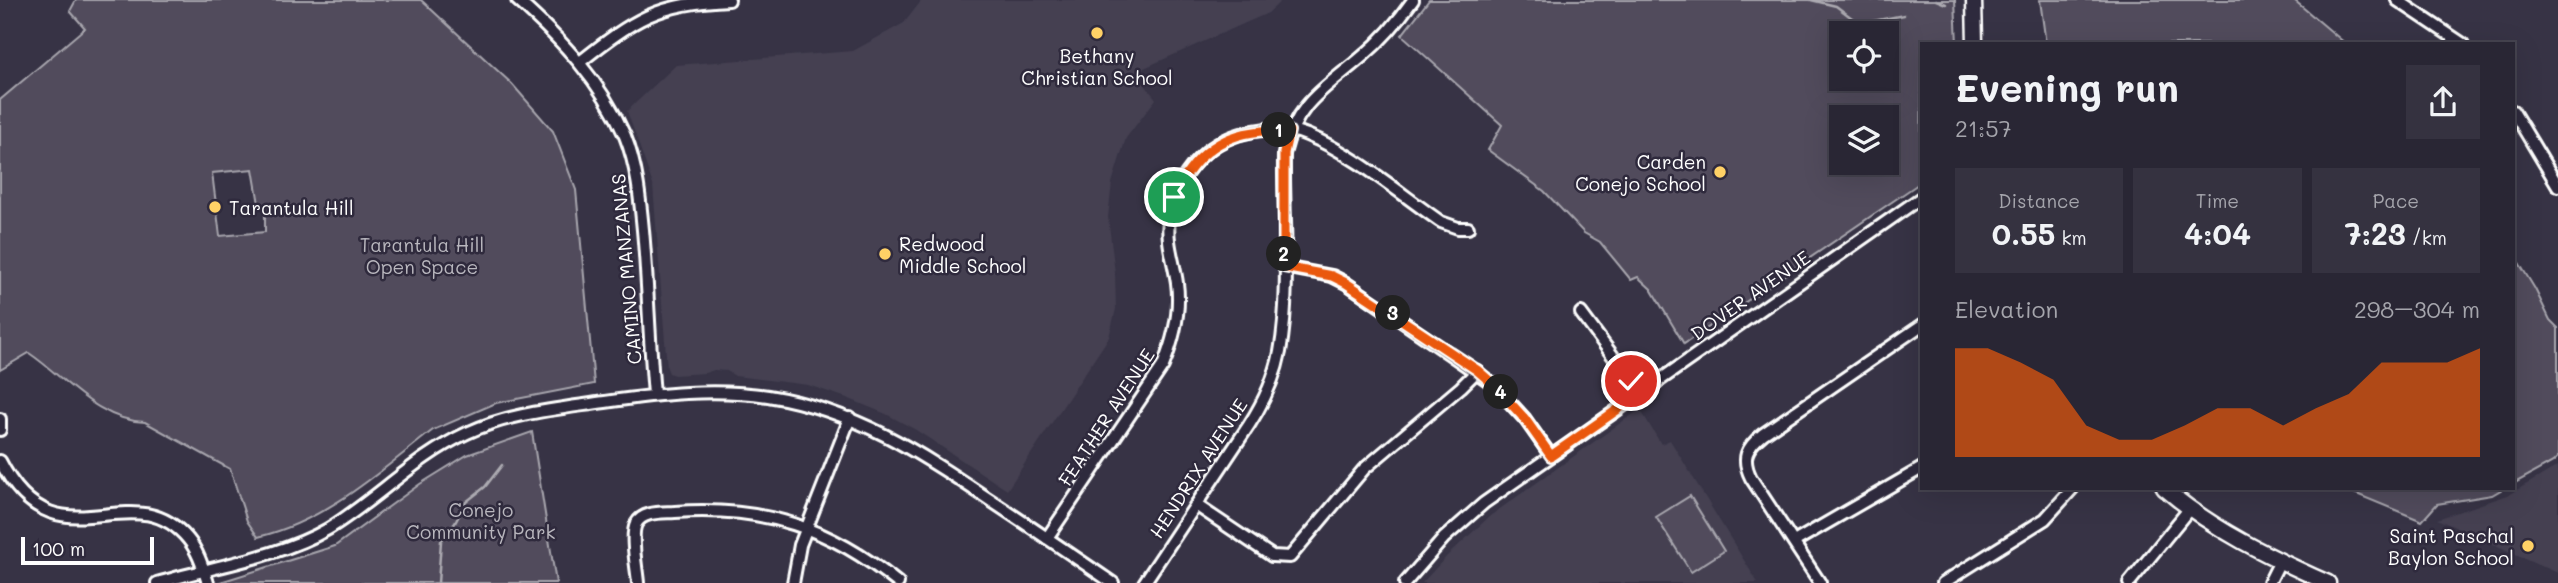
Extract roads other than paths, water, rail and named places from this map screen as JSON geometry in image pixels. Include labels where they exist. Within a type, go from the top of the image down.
[{"type":"main road","points":[[1974,0],[1975,42]]},
{"type":"main road","points":[[2166,490],[2232,537],[2328,583]]},
{"type":"street","name":"CAMINO MANZANAS","points":[[517,0],[552,31],[580,62],[610,107],[634,162],[646,257],[654,394]]},
{"type":"street","points":[[580,62],[624,28],[642,18],[686,2],[729,0]]},
{"type":"street","name":"HENDRIX AVENUE","points":[[1144,583],[1255,416],[1273,375],[1283,329],[1284,153],[1289,131],[1319,92],[1379,41],[1413,0]]},
{"type":"street","points":[[2397,0],[2460,42]]},
{"type":"street","points":[[2515,114],[2558,186]]},
{"type":"street","name":"FEATHER AVENUE","points":[[1047,538],[1163,366],[1177,325],[1178,286],[1168,236],[1174,197],[1182,179],[1196,161],[1225,139],[1261,130],[1305,134],[1341,153],[1441,222],[1458,228],[1468,228]]},
{"type":"street","name":"DOVER AVENUE","points":[[1405,583],[1424,560],[1484,503],[1920,198]]},
{"type":"street","points":[[1284,267],[1332,276],[1353,286],[1477,370],[1508,398],[1551,456]]},
{"type":"street","points":[[1581,313],[1640,394]]},
{"type":"street","points":[[1819,583],[1751,478],[1746,467],[1746,454],[1763,434],[1920,326]]},
{"type":"street","points":[[1196,505],[1272,556],[1290,557],[1364,469],[1461,387],[1477,370]]},
{"type":"street","points":[[157,583],[281,550],[327,529],[443,445],[481,427],[523,414],[654,394],[715,392],[769,396],[850,418],[921,454],[1113,583]]},
{"type":"street","points":[[793,583],[800,545],[850,418]]},
{"type":"street","points":[[0,419],[0,430]]},
{"type":"street","points":[[0,461],[16,487],[34,504],[56,515],[76,518],[133,511],[164,520],[189,540],[208,583]]},
{"type":"street","points":[[1794,542],[1920,469]]},
{"type":"street","points":[[1943,583],[2045,519],[2071,490]]},
{"type":"street","points":[[2129,583],[2189,508]]},
{"type":"street","points":[[638,583],[633,533],[637,522],[647,515],[706,510],[740,511],[807,527],[849,548],[898,583]]},
{"type":"street","points":[[2269,583],[2280,561]]},
{"type":"waterway","points":[[1811,0],[1836,6],[1863,23],[1904,15]]},
{"type":"waterway","points":[[1863,0],[1873,0]]},
{"type":"waterway","points":[[1936,0],[1946,4]]},
{"type":"waterway","points":[[438,583],[441,541],[466,502],[485,487],[502,465]]},
{"type":"place","name":"Bethany Christian School","points":[[1097,33]]},
{"type":"place","name":"Carden Conejo School","points":[[1720,172]]},
{"type":"place","name":"Tarantula Hill","points":[[215,207]]},
{"type":"place","name":"Redwood Middle School","points":[[885,254]]},
{"type":"place","name":"Saint Paschal Baylon School","points":[[2528,546]]},
{"type":"park label","name":"Tarantula Hill Open Space","points":[[422,255]]},
{"type":"park label","name":"Conejo Community Park","points":[[481,520]]}]
